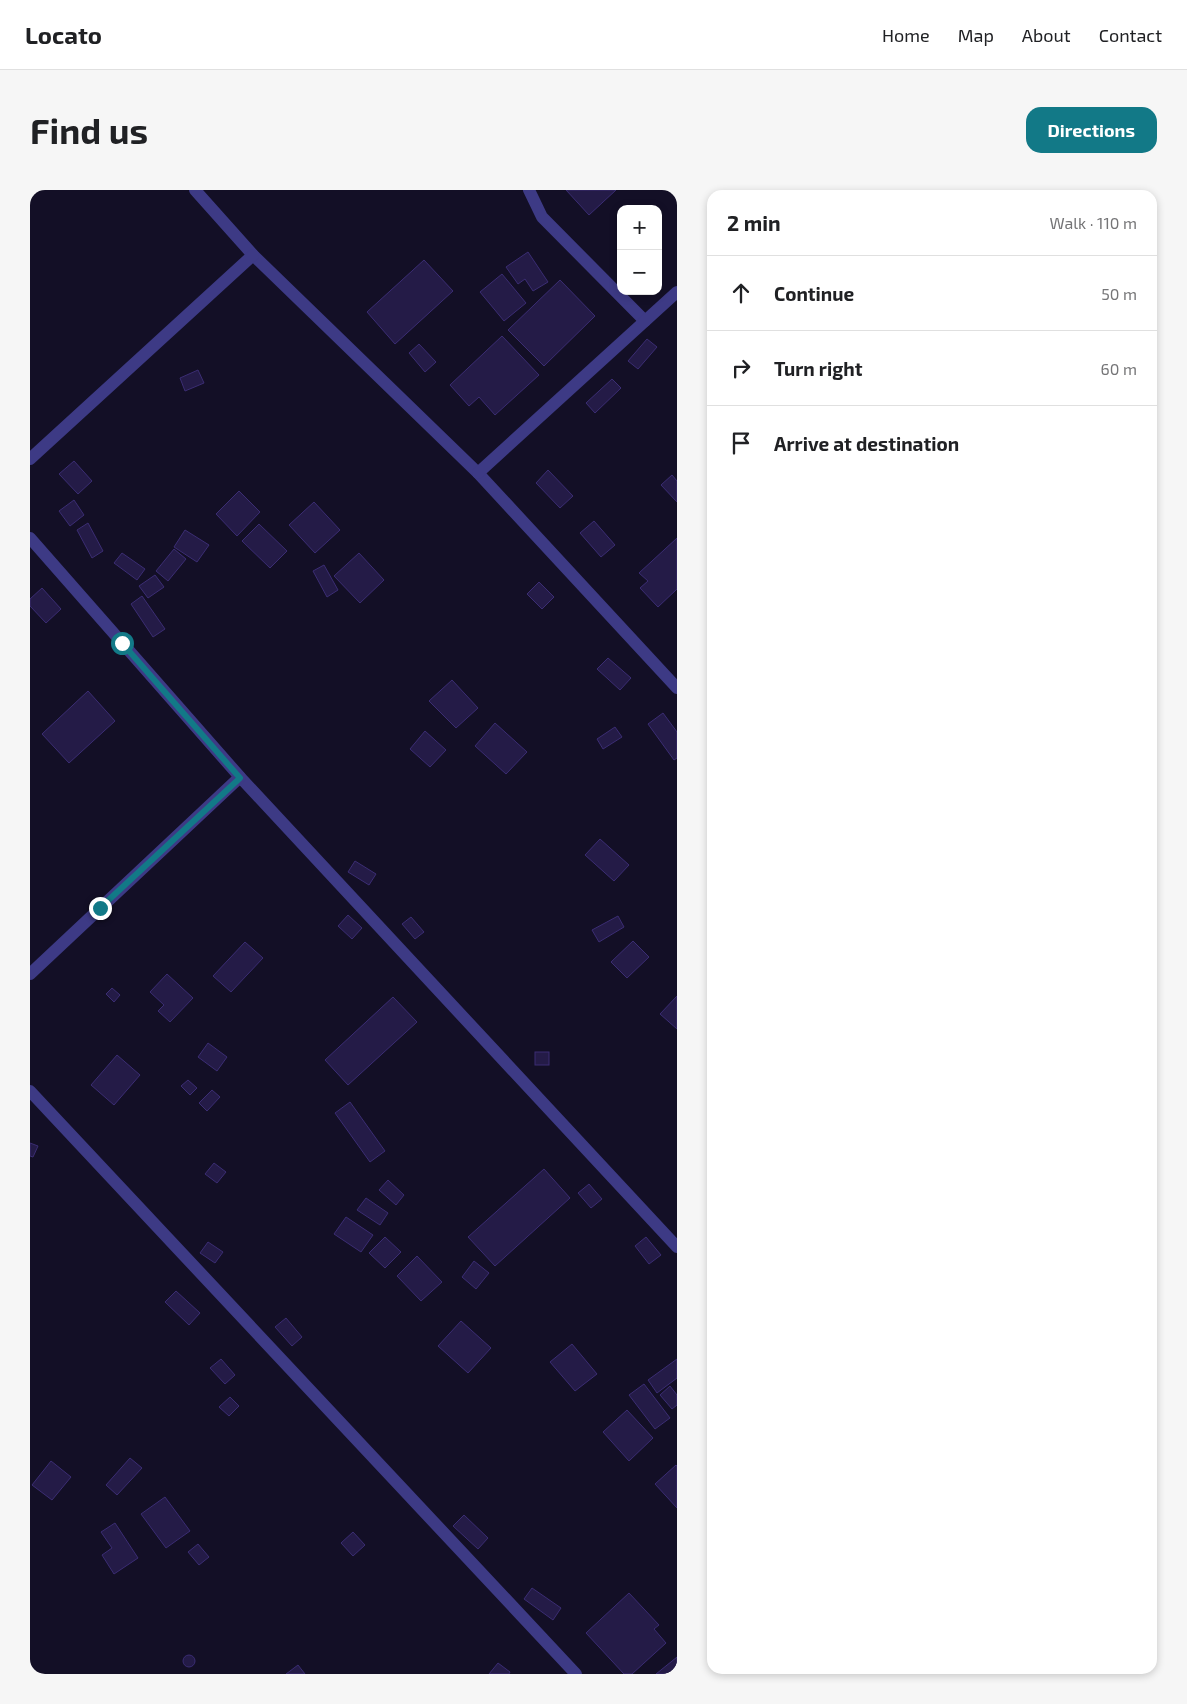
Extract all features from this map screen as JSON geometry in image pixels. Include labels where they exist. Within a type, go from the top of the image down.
[{"type":"street","points":[[195,190],[253,255],[478,472],[677,688]]},
{"type":"street","points":[[529,190],[542,216],[645,321]]},
{"type":"street","points":[[30,458],[253,255]]},
{"type":"street","points":[[478,472],[677,292]]},
{"type":"street","points":[[30,538],[240,778],[677,1247]]},
{"type":"street","points":[[30,974],[240,778]]},
{"type":"street","points":[[30,1091],[576,1674]]},
{"type":"building","points":[[566,190],[616,190],[589,215]]},
{"type":"building","points":[[528,252],[548,282],[533,291],[525,279],[518,284],[506,267]]},
{"type":"building","points":[[424,260],[453,291],[395,344],[367,312]]},
{"type":"building","points":[[502,274],[526,303],[504,321],[480,292]]},
{"type":"building","points":[[560,280],[595,316],[544,366],[508,330]]},
{"type":"building","points":[[502,336],[539,375],[495,415],[479,397],[469,406],[450,385]]},
{"type":"building","points":[[647,339],[657,347],[638,369],[628,361]]},
{"type":"building","points":[[419,344],[436,362],[425,372],[409,353]]},
{"type":"building","points":[[198,370],[204,383],[185,391],[180,378]]},
{"type":"building","points":[[612,379],[621,388],[595,413],[586,403]]},
{"type":"building","points":[[74,461],[92,481],[78,494],[59,474]]},
{"type":"building","points":[[548,470],[573,496],[560,508],[536,483]]},
{"type":"building","points":[[672,475],[677,481],[677,502],[661,485]]},
{"type":"building","points":[[239,491],[260,512],[237,536],[216,514]]},
{"type":"building","points":[[74,500],[84,515],[70,526],[59,511]]},
{"type":"building","points":[[314,502],[340,530],[315,553],[289,525]]},
{"type":"building","points":[[594,521],[615,545],[601,557],[580,533]]},
{"type":"building","points":[[88,523],[103,551],[92,558],[77,530]]},
{"type":"building","points":[[259,524],[287,551],[270,568],[242,541]]},
{"type":"building","points":[[185,530],[209,545],[197,562],[174,547]]},
{"type":"building","points":[[677,538],[677,589],[658,607],[640,588],[648,581],[639,573]]},
{"type":"building","points":[[174,549],[186,559],[168,581],[156,571]]},
{"type":"building","points":[[122,553],[145,569],[137,580],[114,563]]},
{"type":"building","points":[[359,553],[384,580],[360,603],[334,576]]},
{"type":"building","points":[[324,565],[338,590],[327,597],[313,571]]},
{"type":"building","points":[[155,575],[164,587],[148,598],[139,586]]},
{"type":"building","points":[[539,582],[554,597],[542,609],[527,594]]},
{"type":"building","points":[[42,588],[61,609],[46,623],[30,606],[30,599]]},
{"type":"building","points":[[142,596],[165,629],[153,637],[131,604]]},
{"type":"building","points":[[608,658],[631,678],[620,690],[597,669]]},
{"type":"building","points":[[452,680],[478,708],[456,728],[429,701]]},
{"type":"building","points":[[88,691],[115,721],[69,763],[42,734]]},
{"type":"building","points":[[663,713],[677,732],[677,758],[674,760],[648,724]]},
{"type":"building","points":[[495,723],[527,752],[506,774],[475,746]]},
{"type":"building","points":[[615,727],[622,737],[603,749],[597,739]]},
{"type":"building","points":[[425,731],[446,750],[430,767],[410,749]]},
{"type":"building","points":[[600,839],[629,865],[614,881],[585,855]]},
{"type":"building","points":[[355,861],[376,874],[369,885],[348,872]]},
{"type":"building","points":[[348,915],[362,928],[352,939],[338,926]]},
{"type":"building","points":[[618,916],[624,927],[599,942],[592,930]]},
{"type":"building","points":[[411,917],[424,932],[415,939],[402,924]]},
{"type":"building","points":[[633,941],[649,957],[627,978],[611,962]]},
{"type":"building","points":[[245,942],[263,958],[231,992],[213,976]]},
{"type":"building","points":[[167,974],[193,998],[170,1022],[158,1011],[164,1005],[150,992]]},
{"type":"building","points":[[112,988],[120,995],[114,1002],[106,994]]},
{"type":"building","points":[[677,996],[677,1029],[660,1014]]},
{"type":"building","points":[[393,997],[417,1022],[348,1085],[325,1060]]},
{"type":"building","points":[[208,1043],[227,1057],[217,1071],[198,1057]]},
{"type":"building","points":[[535,1052],[549,1052],[549,1065],[535,1065]]},
{"type":"building","points":[[117,1055],[140,1075],[114,1105],[91,1085]]},
{"type":"building","points":[[188,1080],[197,1088],[190,1095],[181,1086]]},
{"type":"building","points":[[212,1090],[220,1097],[207,1111],[199,1103]]},
{"type":"building","points":[[350,1102],[385,1151],[370,1162],[335,1113]]},
{"type":"building","points":[[30,1143],[38,1146],[33,1157],[30,1156]]},
{"type":"building","points":[[214,1163],[226,1172],[217,1183],[205,1174]]},
{"type":"building","points":[[544,1169],[570,1198],[495,1266],[468,1237]]},
{"type":"building","points":[[388,1180],[404,1195],[396,1205],[379,1190]]},
{"type":"building","points":[[589,1184],[602,1199],[591,1208],[578,1193]]},
{"type":"building","points":[[366,1198],[388,1213],[380,1225],[357,1210]]},
{"type":"building","points":[[346,1217],[373,1235],[361,1252],[334,1234]]},
{"type":"building","points":[[385,1237],[401,1252],[385,1268],[369,1253]]},
{"type":"building","points":[[646,1237],[661,1255],[649,1264],[635,1246]]},
{"type":"building","points":[[208,1242],[223,1252],[215,1263],[200,1253]]},
{"type":"building","points":[[417,1256],[442,1282],[421,1301],[397,1276]]},
{"type":"building","points":[[474,1261],[489,1273],[476,1289],[462,1277]]},
{"type":"building","points":[[176,1291],[200,1313],[189,1325],[165,1302]]},
{"type":"building","points":[[286,1318],[302,1337],[292,1346],[275,1327]]},
{"type":"building","points":[[461,1321],[491,1348],[468,1373],[438,1346]]},
{"type":"building","points":[[572,1344],[597,1374],[575,1391],[550,1362]]},
{"type":"building","points":[[221,1359],[235,1375],[225,1384],[210,1368]]},
{"type":"building","points":[[677,1359],[677,1378],[657,1393],[648,1380]]},
{"type":"building","points":[[644,1384],[670,1418],[655,1429],[629,1395]]},
{"type":"building","points":[[670,1386],[677,1395],[677,1405],[672,1409],[660,1395]]},
{"type":"building","points":[[230,1397],[239,1406],[229,1416],[219,1407]]},
{"type":"building","points":[[627,1410],[653,1438],[629,1461],[603,1432]]},
{"type":"building","points":[[130,1458],[142,1468],[117,1495],[106,1485]]},
{"type":"building","points":[[51,1461],[71,1477],[52,1500],[32,1485]]},
{"type":"building","points":[[677,1466],[677,1508],[655,1484]]},
{"type":"building","points":[[165,1497],[190,1531],[166,1548],[141,1514]]},
{"type":"building","points":[[464,1515],[488,1538],[478,1549],[453,1526]]},
{"type":"building","points":[[115,1523],[138,1558],[114,1574],[102,1555],[112,1548],[101,1532]]},
{"type":"building","points":[[353,1532],[365,1545],[353,1556],[341,1543]]},
{"type":"building","points":[[198,1544],[209,1557],[199,1565],[188,1552]]},
{"type":"building","points":[[532,1588],[561,1608],[553,1620],[524,1599]]},
{"type":"building","points":[[629,1593],[659,1625],[654,1629],[666,1643],[632,1674],[624,1674],[586,1633]]},
{"type":"building","points":[[189,1655],[195,1661],[189,1667],[183,1661]]},
{"type":"building","points":[[677,1657],[677,1674],[656,1674]]},
{"type":"building","points":[[498,1663],[510,1672],[509,1674],[489,1674]]},
{"type":"building","points":[[298,1665],[305,1674],[286,1674]]},
{"type":"route","points":[[100,908],[240,778],[122,643]]}]
